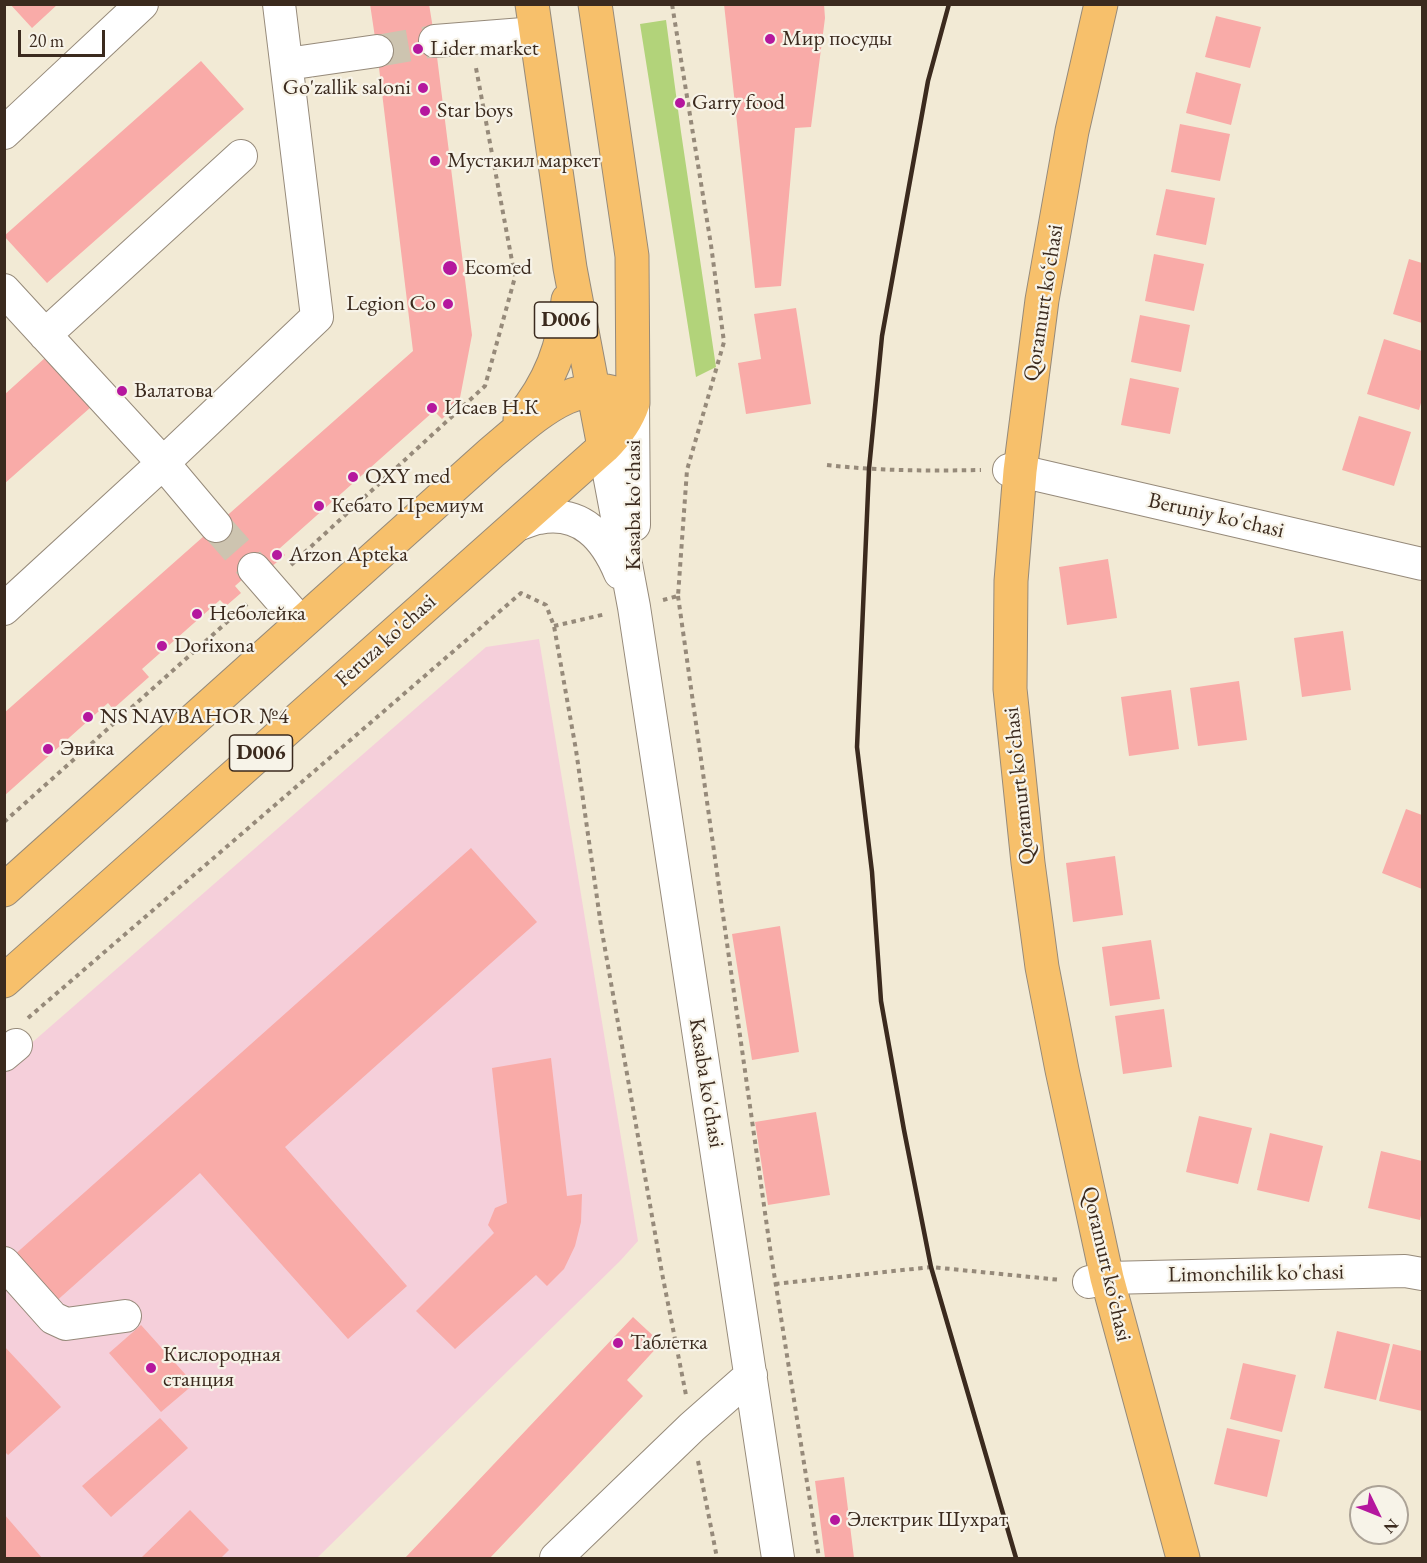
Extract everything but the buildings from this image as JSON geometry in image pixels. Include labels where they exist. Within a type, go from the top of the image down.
[{"type":"main road","points":[[491,453],[548,408],[574,394],[604,390],[633,403],[632,256],[595,4]]},
{"type":"main road","name":"Qoramurt koʻchasi","points":[[1014,470],[1031,297],[1061,127],[1088,4]]},
{"type":"main road","name":"Qoramurt koʻchasi","points":[[1101,4],[1072,131],[1014,470],[997,593],[996,692],[1013,862],[1029,969],[1098,1280],[1166,1558]]},
{"type":"main road","name":"D006","points":[[4,890],[491,453],[525,414],[539,393],[560,347],[566,322],[570,268],[534,19]]},
{"type":"main road","points":[[570,268],[604,447]]},
{"type":"main road","points":[[586,351],[633,344]]},
{"type":"main road","name":"Feruza ko'chasi","points":[[4,981],[604,447],[621,427],[633,403]]},
{"type":"main road","name":"Qoramurt koʻchasi","points":[[1098,1280],[1183,1558]]},
{"type":"street","points":[[4,133],[142,4]]},
{"type":"street","points":[[4,609],[317,317],[279,4]]},
{"type":"street","points":[[435,41],[471,39],[534,19]]},
{"type":"street","points":[[287,64],[377,51]]},
{"type":"street","points":[[45,335],[241,156]]},
{"type":"street","points":[[4,290],[163,463],[216,525]]},
{"type":"street","name":"Kasaba ko'chasi","points":[[633,403],[634,607]]},
{"type":"street","name":"Kasaba ko'chasi","points":[[604,447],[634,607],[778,1558]]},
{"type":"street","name":"Beruniy ko'chasi","points":[[1014,470],[1422,564]]},
{"type":"street","points":[[517,525],[539,518],[560,517],[576,519],[593,530],[615,561],[634,607]]},
{"type":"street","points":[[261,577],[301,623]]},
{"type":"street","points":[[4,1263],[53,1318],[66,1324],[125,1316]]},
{"type":"street","name":"Limonchilik ko'chasi","points":[[1098,1280],[1405,1271],[1422,1274]]},
{"type":"street","points":[[556,1558],[692,1427],[751,1375]]},
{"type":"path","points":[[672,4],[711,245],[724,342],[687,470],[678,597],[775,1284],[819,1558]]},
{"type":"path","points":[[4,822],[261,577],[456,414],[484,386],[515,277],[471,39]]},
{"type":"path","points":[[827,465],[918,471],[1014,470]]},
{"type":"path","points":[[14,1041],[521,593],[546,605],[554,626],[576,750],[601,926],[662,1273]]},
{"type":"path","points":[[554,626],[678,597]]},
{"type":"path","points":[[775,1284],[931,1267],[1098,1280]]},
{"type":"shaded area","points":[[539,639],[638,1241],[317,1558],[5,1558],[4,1067],[486,647]]},
{"type":"green space","points":[[666,20],[716,367],[696,377],[640,24]]},
{"type":"tunnel","points":[[377,51],[435,41]]},
{"type":"tunnel","points":[[216,526],[254,569]]},
{"type":"railway","points":[[949,4],[928,81],[882,336],[869,469],[857,747],[872,872],[881,1001],[904,1130],[931,1267],[1016,1558]]},
{"type":"place","name":"Мир посуды","points":[[770,39]]},
{"type":"place","name":"Lider market","points":[[418,49]]},
{"type":"place","name":"Go'zallik saloni","points":[[423,88]]},
{"type":"place","name":"Garry food","points":[[680,103]]},
{"type":"place","name":"Star boys","points":[[425,111]]},
{"type":"place","name":"Мустакил маркет","points":[[435,161]]},
{"type":"place","name":"Ecomed","points":[[450,268]]},
{"type":"place","name":"Legion Co","points":[[448,304]]},
{"type":"place","name":"Валатова","points":[[122,391]]},
{"type":"place","name":"Исаев Н.К","points":[[432,408]]},
{"type":"place","name":"OXY med","points":[[353,477]]},
{"type":"place","name":"Кебато Премиум","points":[[319,506]]},
{"type":"place","name":"Arzon Apteka","points":[[277,555]]},
{"type":"place","name":"Неболейка","points":[[197,614]]},
{"type":"place","name":"Dorixona","points":[[162,646]]},
{"type":"place","name":"NS NAVBAHOR №4","points":[[88,717]]},
{"type":"place","name":"Эвика","points":[[48,749]]},
{"type":"place","name":"Таблетка","points":[[618,1343]]},
{"type":"place","name":"Кислородная станция","points":[[151,1368]]},
{"type":"place","name":"Электрик Шухрат","points":[[835,1520]]}]
